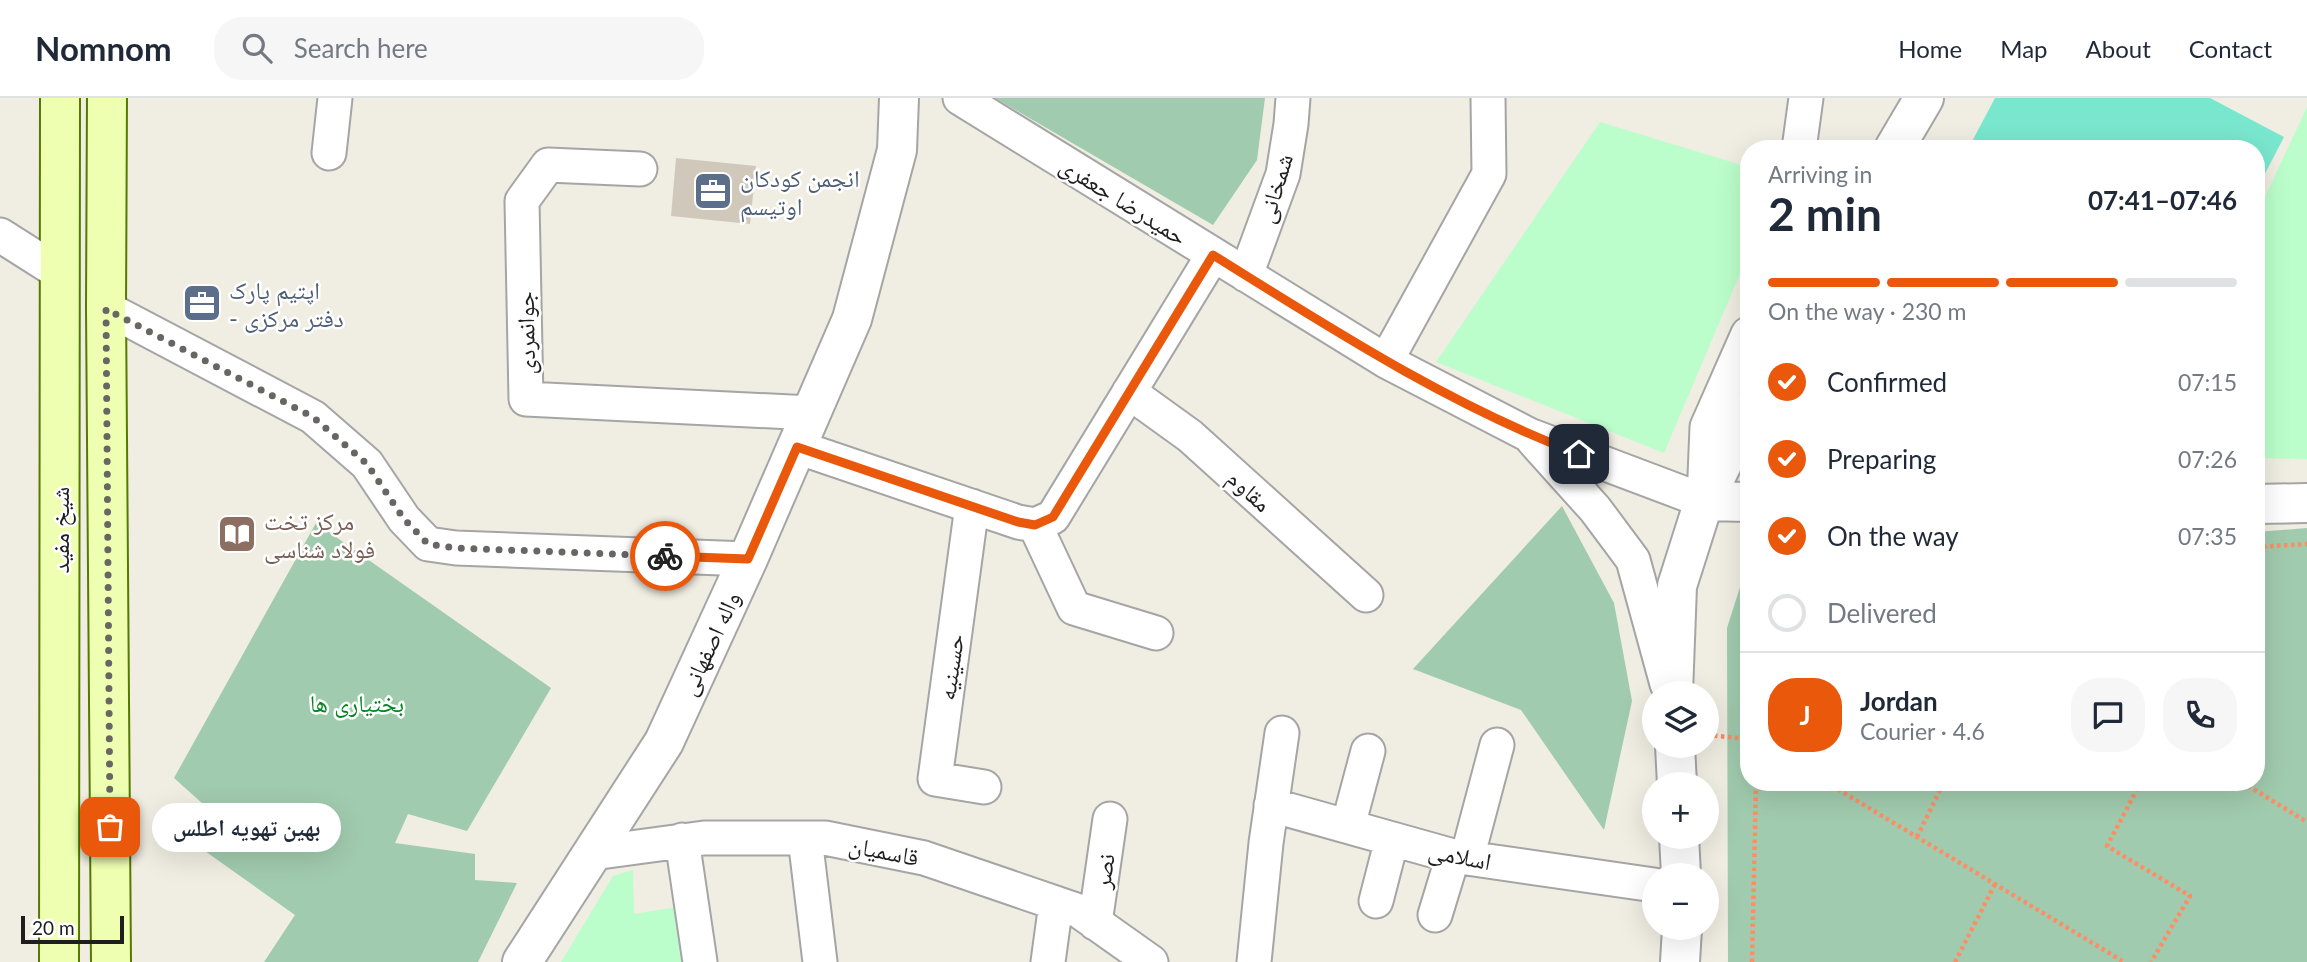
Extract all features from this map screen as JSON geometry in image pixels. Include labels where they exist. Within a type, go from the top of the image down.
[{"type":"main road","name":"شیخ مفید","points":[[59,962],[60,98]]},
{"type":"main road","name":"شیخ مفید","points":[[107,98],[111,962]]},
{"type":"main road","points":[[59,914],[71,921],[86,923],[99,919],[110,910]]},
{"type":"street","points":[[329,153],[335,98]]},
{"type":"street","name":"واله اصفهانی","points":[[522,962],[664,742],[748,559],[852,319],[898,150],[899,98]]},
{"type":"street","name":"حمیدرضا جعفری","points":[[960,98],[1386,361],[1530,435],[1704,501]]},
{"type":"street","name":"شمخانی","points":[[1246,275],[1283,173],[1293,98]]},
{"type":"street","points":[[1386,361],[1489,174],[1488,98]]},
{"type":"street","points":[[1800,140],[1806,98]]},
{"type":"street","points":[[1899,140],[1924,98]]},
{"type":"street","name":"جوانمردی","points":[[640,169],[548,165],[522,201],[526,399],[804,430]]},
{"type":"street","points":[[0,236],[60,273]]},
{"type":"street","points":[[804,430],[972,506],[1035,525],[1053,517],[1213,255]]},
{"type":"street","points":[[106,309],[313,417],[367,464],[404,519],[428,544],[456,548],[748,559]]},
{"type":"street","points":[[1704,501],[1707,427],[1740,352]]},
{"type":"street","name":"مقاوم","points":[[1129,392],[1190,436],[1366,595]]},
{"type":"street","points":[[1672,681],[1677,586],[1704,501],[1740,427]]},
{"type":"street","points":[[1530,435],[1595,509],[1633,560],[1668,681]]},
{"type":"street","points":[[1704,501],[1740,502]]},
{"type":"street","points":[[2265,504],[2307,503]]},
{"type":"street","name":"حسینیه","points":[[972,506],[935,779],[984,787]]},
{"type":"street","points":[[1035,525],[1074,608],[1156,632]]},
{"type":"street","points":[[1254,962],[1266,843],[1282,733]]},
{"type":"street","points":[[1435,915],[1460,857],[1497,745]]},
{"type":"street","points":[[1348,826],[1368,751]]},
{"type":"street","name":"اسلامی","points":[[1271,804],[1460,857],[1642,883]]},
{"type":"street","name":"نصر","points":[[1095,922],[1110,818]]},
{"type":"street","name":"قاسمیان","points":[[593,853],[704,838],[825,838],[924,858],[1079,911],[1151,962]]},
{"type":"street","points":[[805,838],[820,962]]},
{"type":"street","points":[[1376,901],[1392,839]]},
{"type":"street","points":[[682,841],[700,962]]},
{"type":"street","points":[[1048,962],[1056,903]]},
{"type":"street","points":[[1680,962],[1681,940]]},
{"type":"path","points":[[2265,550],[2267,546],[2307,544]]},
{"type":"path","points":[[1719,736],[1740,738]]},
{"type":"path","points":[[1752,962],[1756,791]]},
{"type":"path","points":[[1841,791],[2124,962]]},
{"type":"path","points":[[1917,837],[1940,791]]},
{"type":"path","points":[[2136,791],[2107,846],[2190,896],[2151,962]]},
{"type":"path","points":[[2257,791],[2307,822]]},
{"type":"path","points":[[1955,962],[1994,884]]},
{"type":"green space","points":[[995,98],[1265,98],[1257,160],[1213,225]]},
{"type":"green space","points":[[2307,107],[2307,459],[2265,458],[2265,197]]},
{"type":"green space","points":[[1600,122],[1740,165],[1740,274],[1664,453],[1436,362]]},
{"type":"green space","points":[[1562,506],[1614,603],[1632,701],[1604,830],[1521,710],[1413,669]]},
{"type":"green space","name":"بختیاری ها","points":[[316,523],[551,688],[467,831],[408,814],[395,843],[475,854],[475,880],[517,883],[478,962],[264,962],[295,915],[188,839],[203,804],[174,778]]},
{"type":"green space","points":[[2307,528],[2307,962],[1728,962],[1727,628],[1740,587],[1740,791],[2265,791],[2265,531]]},
{"type":"green space","points":[[633,870],[634,914],[682,906],[689,962],[561,962],[613,876]]},
{"type":"shaded area","points":[[1995,98],[2210,98],[2284,137],[2265,174],[2265,140],[1973,140]]},
{"type":"building","name":"انجمن کودکان اوتیسم","points":[[676,158],[756,166],[750,224],[671,216]]},
{"type":"way so far","points":[[110,827],[106,309],[313,417],[367,464],[404,519],[428,544],[456,548],[665,556]]},
{"type":"place","name":"انجمن کودکان اوتیسم","points":[[713,191]]},
{"type":"place","name":"اپتیم پارک - دفتر مرکزی","points":[[202,303]]},
{"type":"place","name":"مرکز تخت فولاد شناسی","points":[[237,534]]},
{"type":"place","name":"بهین تهویه اطلس","points":[[110,827]]},
{"type":"route","points":[[665,556],[748,559],[797,447],[1018,522],[1035,525],[1053,517],[1213,255],[1386,361],[1530,435],[1579,454]]}]
